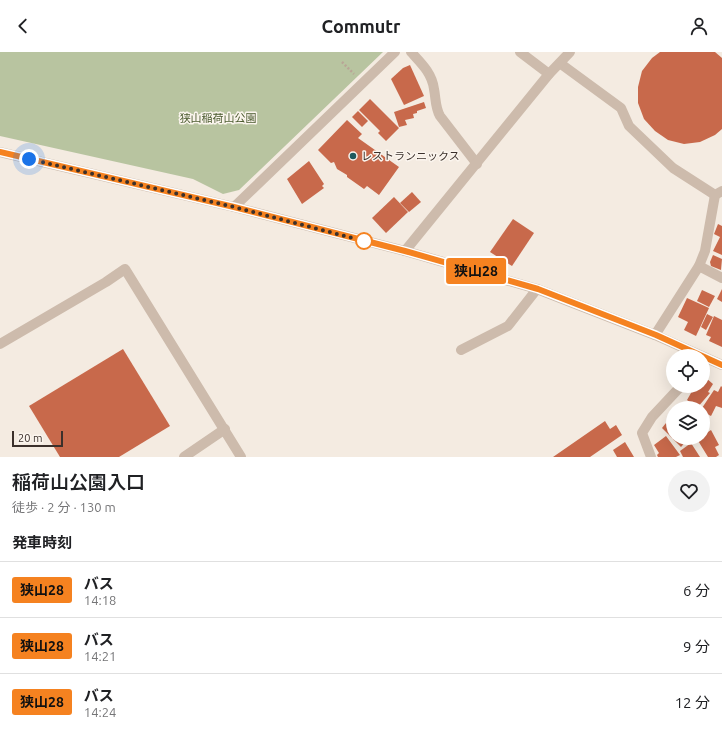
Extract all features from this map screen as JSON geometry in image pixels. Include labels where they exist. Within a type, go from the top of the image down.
[{"type":"street","points":[[234,207],[395,52]]},
{"type":"street","points":[[411,52],[429,73],[434,88],[436,108],[440,116],[477,164]]},
{"type":"street","points":[[520,52],[549,74]]},
{"type":"street","points":[[405,251],[549,74],[561,64],[570,52]]},
{"type":"street","points":[[561,64],[621,108],[629,126],[673,168],[719,193],[705,250],[699,266],[656,335]]},
{"type":"street","points":[[0,152],[234,207],[405,251],[538,289],[656,335],[683,349]]},
{"type":"street","points":[[699,266],[722,278]]},
{"type":"street","points":[[0,344],[106,282],[125,269],[241,457]]},
{"type":"street","points":[[461,350],[508,326],[538,289]]},
{"type":"street","points":[[710,362],[722,365]]},
{"type":"street","points":[[650,457],[642,433],[652,417],[674,393]]},
{"type":"street","points":[[184,457],[225,429]]},
{"type":"path","points":[[342,62],[354,73]]},
{"type":"green space","name":"狭山稲荷山公園","points":[[0,52],[383,52],[239,190],[223,194],[193,179],[0,136]]},
{"type":"building","points":[[660,52],[715,52],[722,58],[722,129],[715,135],[700,142],[684,144],[668,140],[655,131],[644,119],[638,103],[638,87],[642,71],[652,58]]},
{"type":"building","points":[[410,65],[424,96],[404,105],[391,79],[403,68]]},
{"type":"building","points":[[370,99],[399,128],[386,141],[378,133],[380,131],[359,110]]},
{"type":"building","points":[[424,102],[426,108],[413,114],[414,118],[405,120],[407,125],[399,127],[394,112]]},
{"type":"building","points":[[358,111],[368,121],[362,127],[352,117]]},
{"type":"building","name":"レストランニックス","points":[[347,120],[362,134],[358,138],[399,167],[379,195],[367,186],[364,189],[347,177],[347,175],[337,169],[334,162],[331,163],[318,150]]},
{"type":"building","points":[[309,161],[324,184],[322,186],[324,188],[302,204],[287,179]]},
{"type":"building","points":[[412,192],[421,202],[409,212],[400,203]]},
{"type":"building","points":[[394,197],[408,212],[386,233],[372,218]]},
{"type":"building","points":[[513,219],[534,233],[512,266],[490,252]]},
{"type":"building","points":[[718,224],[722,226],[722,255],[713,251],[720,237],[714,234]]},
{"type":"building","points":[[713,255],[722,259],[721,270],[711,266],[710,262]]},
{"type":"building","points":[[722,289],[722,302],[717,299]]},
{"type":"building","points":[[702,290],[715,296],[709,307],[697,301]]},
{"type":"building","points":[[687,298],[709,308],[696,336],[684,330],[688,322],[678,317]]},
{"type":"building","points":[[707,314],[713,317],[706,330],[701,327]]},
{"type":"building","points":[[714,316],[722,320],[722,347],[709,341],[711,337],[706,335]]},
{"type":"building","points":[[123,349],[170,426],[119,457],[60,457],[29,406]]},
{"type":"building","points":[[710,381],[713,384],[710,389]]},
{"type":"building","points":[[721,386],[722,408],[716,406],[711,416],[710,401],[707,401],[714,390],[718,392]]},
{"type":"building","points":[[691,393],[710,393],[703,401],[687,400]]},
{"type":"building","points":[[605,421],[610,429],[616,425],[622,435],[590,457],[553,457]]},
{"type":"building","points":[[666,423],[666,432],[662,428]]},
{"type":"building","points":[[710,431],[719,445],[715,447],[719,455],[716,457],[708,457],[701,445],[710,445]]},
{"type":"building","points":[[666,436],[666,445],[673,445],[680,455],[676,457],[658,457],[657,455],[659,453],[654,445]]},
{"type":"building","points":[[625,442],[634,457],[617,457],[613,450]]},
{"type":"building","points":[[688,445],[692,445],[700,457],[683,457],[680,451]]},
{"type":"bus line","name":"狭山28","points":[[0,152],[234,207],[405,251],[538,289],[656,335],[722,365]]},
{"type":"place","name":"レストランニックス","points":[[353,156]]},
{"type":"route","points":[[29,159],[234,207],[364,241]]}]
